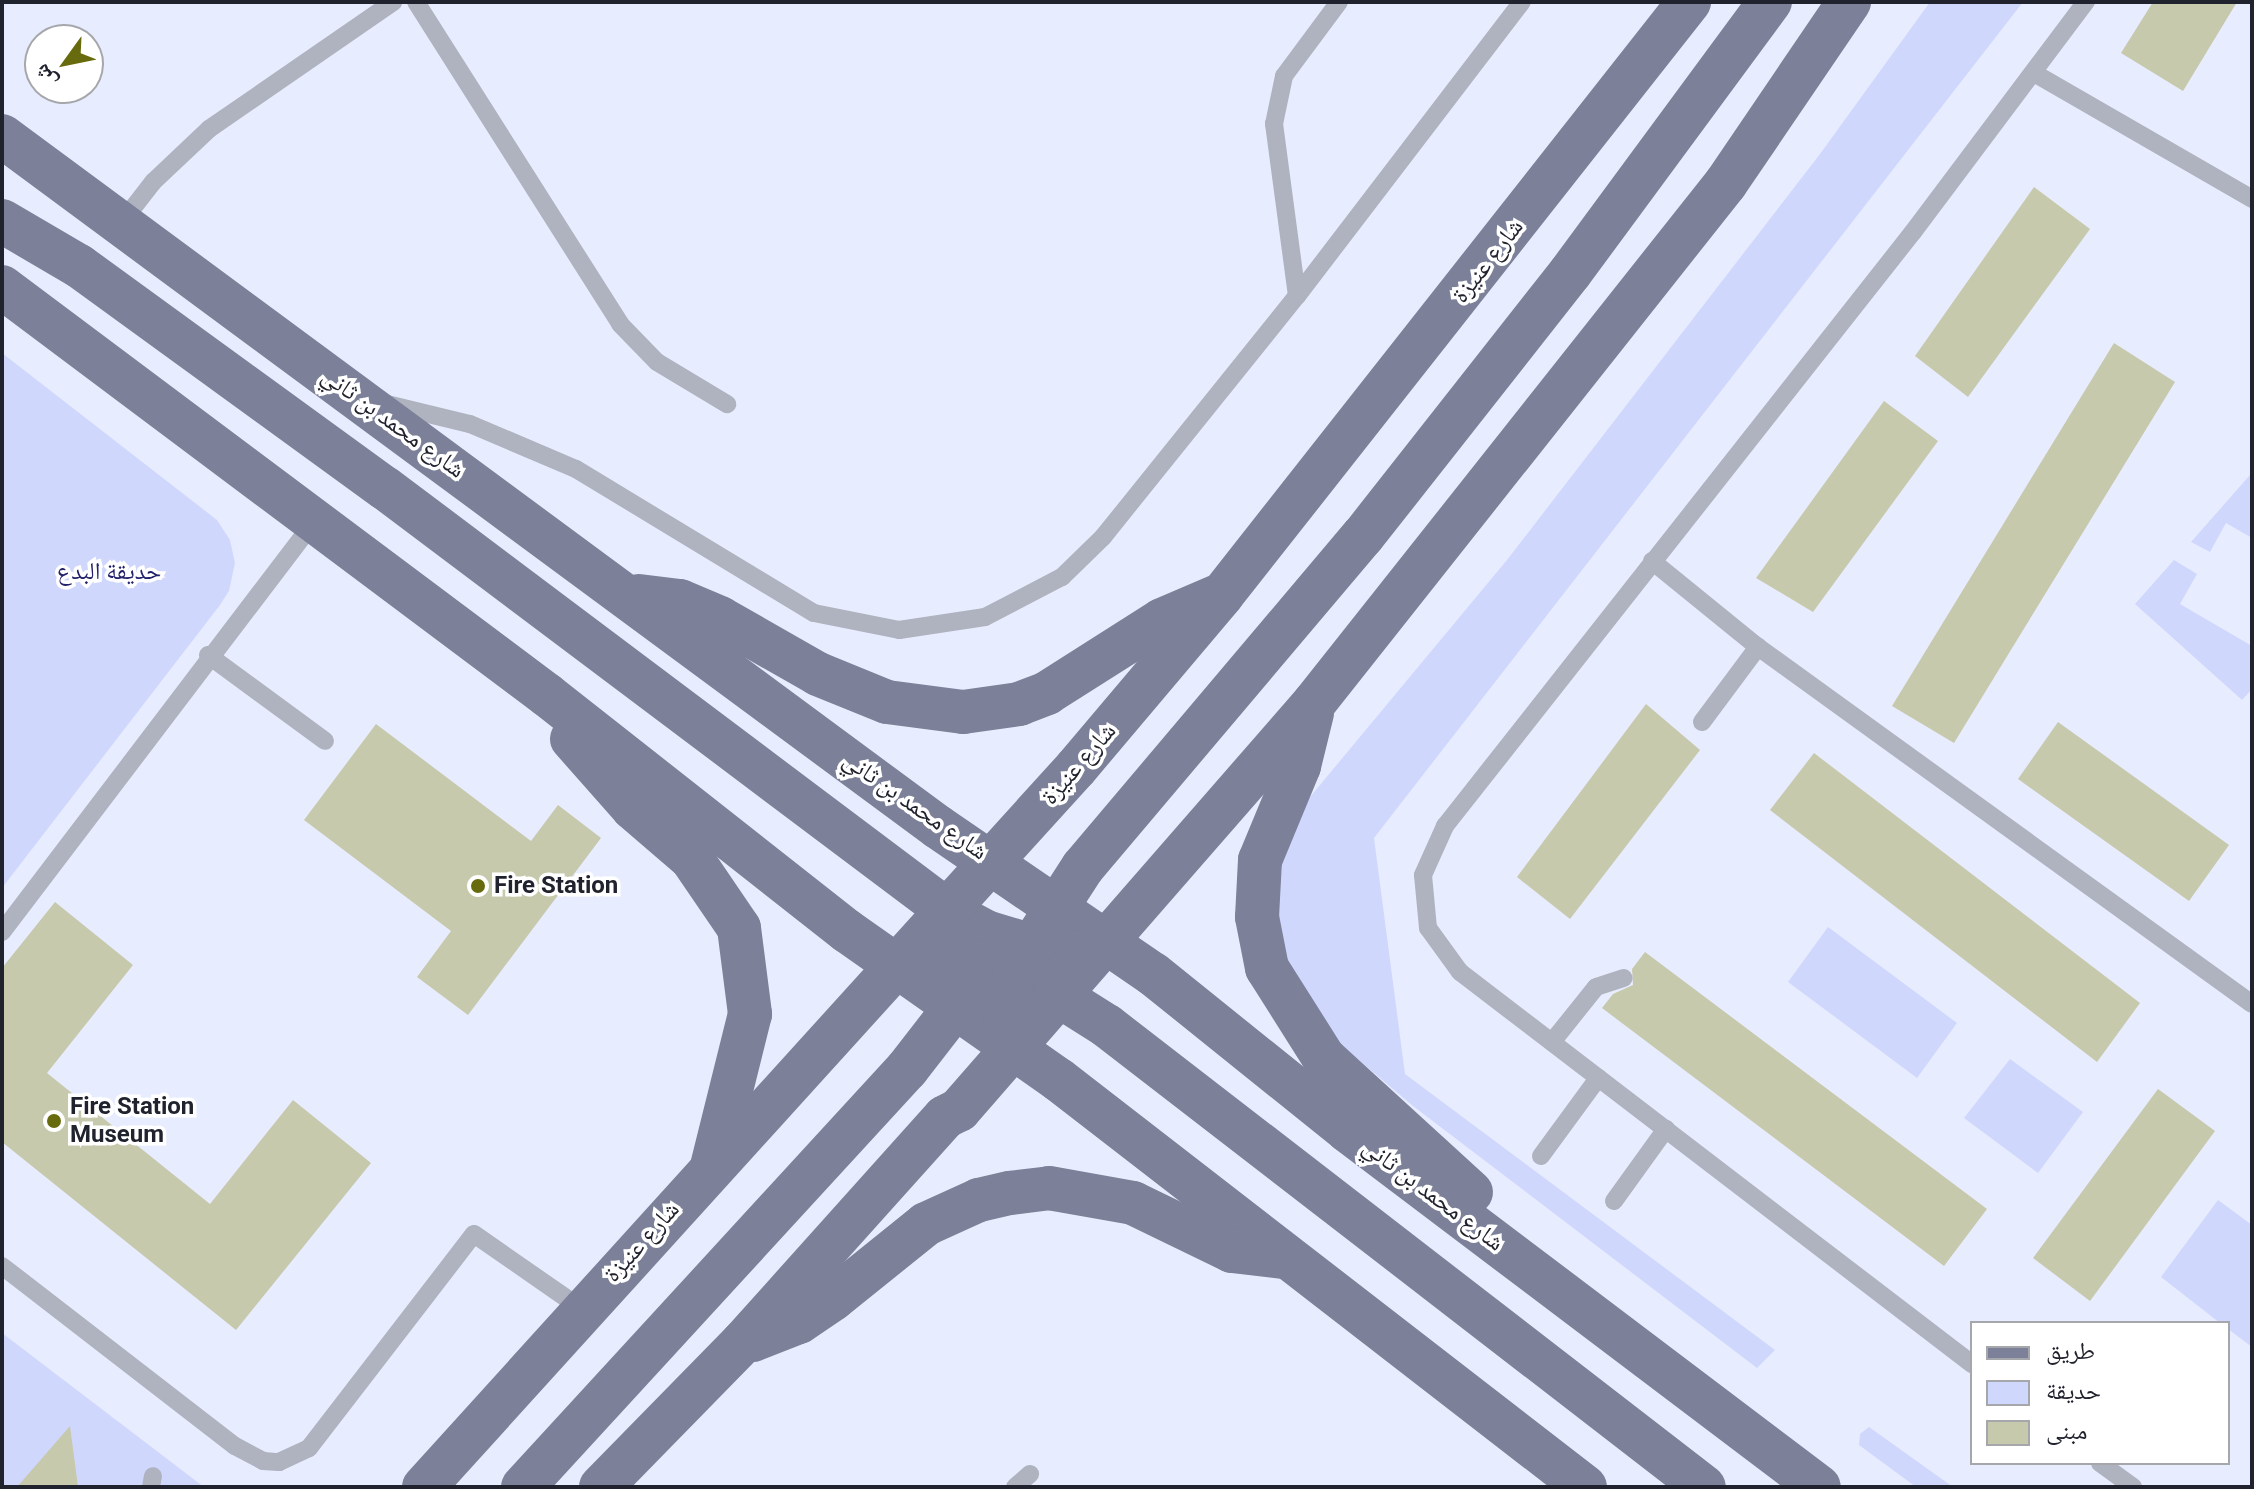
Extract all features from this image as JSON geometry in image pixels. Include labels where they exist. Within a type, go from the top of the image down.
[{"type":"main road","name":"شارع عنيزة","points":[[424,1487],[712,1166],[994,863],[1222,595],[1689,2]]},
{"type":"main road","points":[[523,1487],[907,1069],[957,1007],[1055,907],[1363,536],[1570,273],[1770,2]]},
{"type":"main road","points":[[601,1487],[743,1342],[1106,946],[1314,703],[1726,183],[1849,2]]},
{"type":"main road","name":"شارع محمد بن ثاني","points":[[2,136],[630,596],[938,827],[994,863],[1106,946],[1153,974],[1563,1294],[1819,1487]]},
{"type":"main road","points":[[2,221],[79,266],[373,479],[1060,996],[1107,1026],[1704,1487]]},
{"type":"main road","points":[[2,287],[313,523],[547,695],[847,931],[901,965],[1011,1049],[1059,1080],[1585,1487]]},
{"type":"main road","points":[[630,596],[680,601],[818,674],[887,702],[963,712],[1019,704],[1047,693],[1162,620],[1222,595]]},
{"type":"main road","points":[[547,695],[593,766],[692,859],[739,928],[750,1014],[712,1166]]},
{"type":"main road","points":[[1314,703],[1299,766],[1260,860],[1257,917],[1267,968],[1324,1058],[1520,1236],[1563,1294]]},
{"type":"main road","points":[[994,863],[1006,905],[1004,1010],[1011,1049]]},
{"type":"main road","points":[[901,965],[931,955],[1077,953],[1106,946]]},
{"type":"main road","points":[[743,1342],[799,1322],[926,1224],[979,1200],[1010,1193],[1049,1188],[1133,1203],[1232,1251],[1285,1257]]},
{"type":"lane","points":[[122,222],[153,182],[209,129],[393,2]]},
{"type":"lane","points":[[416,2],[620,324],[657,362],[727,404]]},
{"type":"lane","points":[[1297,296],[1274,124],[1290,65],[1339,2]]},
{"type":"lane","points":[[359,398],[416,409],[524,444],[576,469],[814,613],[870,627],[928,628],[1012,606],[1083,558],[1297,296],[1522,2]]},
{"type":"lane","points":[[1970,1362],[1447,959],[1426,920],[1423,875],[1445,826],[2034,73],[2086,2]]},
{"type":"lane","points":[[2034,73],[2252,199]]},
{"type":"lane","points":[[2,932],[208,655],[313,523]]},
{"type":"lane","points":[[1652,561],[1758,647],[2252,1004]]},
{"type":"lane","points":[[1702,722],[1758,647]]},
{"type":"lane","points":[[208,655],[325,741]]},
{"type":"lane","points":[[1552,1042],[1596,987],[1624,978]]},
{"type":"lane","points":[[1541,1156],[1598,1078]]},
{"type":"lane","points":[[1614,1201],[1666,1129]]},
{"type":"lane","points":[[2,1266],[235,1446],[263,1461],[279,1462],[295,1458],[321,1434],[474,1234],[582,1309]]},
{"type":"lane","points":[[2103,1465],[2133,1487]]},
{"type":"lane","points":[[1015,1487],[1030,1474]]},
{"type":"green space","points":[[1930,2],[2023,2],[1374,838],[1405,1074],[1775,1350],[1757,1368],[1413,1106],[1334,1039],[1290,974],[1277,922],[1278,866],[1305,803],[1507,560],[1820,154]]},
{"type":"green space","name":"حديقة البدع","points":[[2,353],[217,520],[230,540],[235,563],[229,591],[220,605],[2,888]]},
{"type":"green space","points":[[2250,475],[2252,538],[2226,523],[2210,552],[2191,542]]},
{"type":"green space","points":[[2174,560],[2197,574],[2180,604],[2252,646],[2252,689],[2242,700],[2135,604]]},
{"type":"green space","points":[[1828,927],[1957,1023],[1917,1078],[1788,982]]},
{"type":"green space","points":[[2010,1059],[2083,1112],[2038,1173],[1964,1118]]},
{"type":"green space","points":[[2218,1200],[2252,1225],[2252,1347],[2230,1330],[2230,1321],[2217,1321],[2161,1277]]},
{"type":"green space","points":[[2,1333],[204,1487],[2,1487]]},
{"type":"green space","points":[[1869,1427],[1953,1487],[1916,1487],[1859,1445],[1860,1434]]},
{"type":"building","points":[[2153,2],[2237,2],[2183,91],[2121,53]]},
{"type":"building","points":[[2034,187],[2090,229],[1968,397],[1915,356]]},
{"type":"building","points":[[2114,343],[2175,382],[1954,743],[1892,706]]},
{"type":"building","points":[[1884,401],[1938,441],[1813,612],[1756,578]]},
{"type":"building","points":[[1646,704],[1700,750],[1570,919],[1517,877]]},
{"type":"building","points":[[2058,722],[2229,845],[2189,901],[2018,779]]},
{"type":"building","name":"Fire Station","points":[[376,724],[531,841],[558,805],[601,838],[468,1015],[417,977],[451,931],[304,820]]},
{"type":"building","points":[[1814,753],[2140,1003],[2097,1062],[1770,810]]},
{"type":"building","name":"Fire Station Museum","points":[[55,902],[133,965],[47,1073],[210,1204],[293,1100],[371,1163],[236,1330],[2,1142],[2,968]]},
{"type":"building","points":[[1645,952],[1987,1209],[1944,1266],[1602,1008],[1613,994],[1633,985],[1632,969]]},
{"type":"building","points":[[2158,1089],[2215,1131],[2090,1301],[2033,1258]]},
{"type":"building","points":[[70,1426],[78,1487],[17,1487]]},
{"type":"place","name":"Fire Station","points":[[478,886]]},
{"type":"place","name":"Fire Station Museum","points":[[54,1121]]}]
